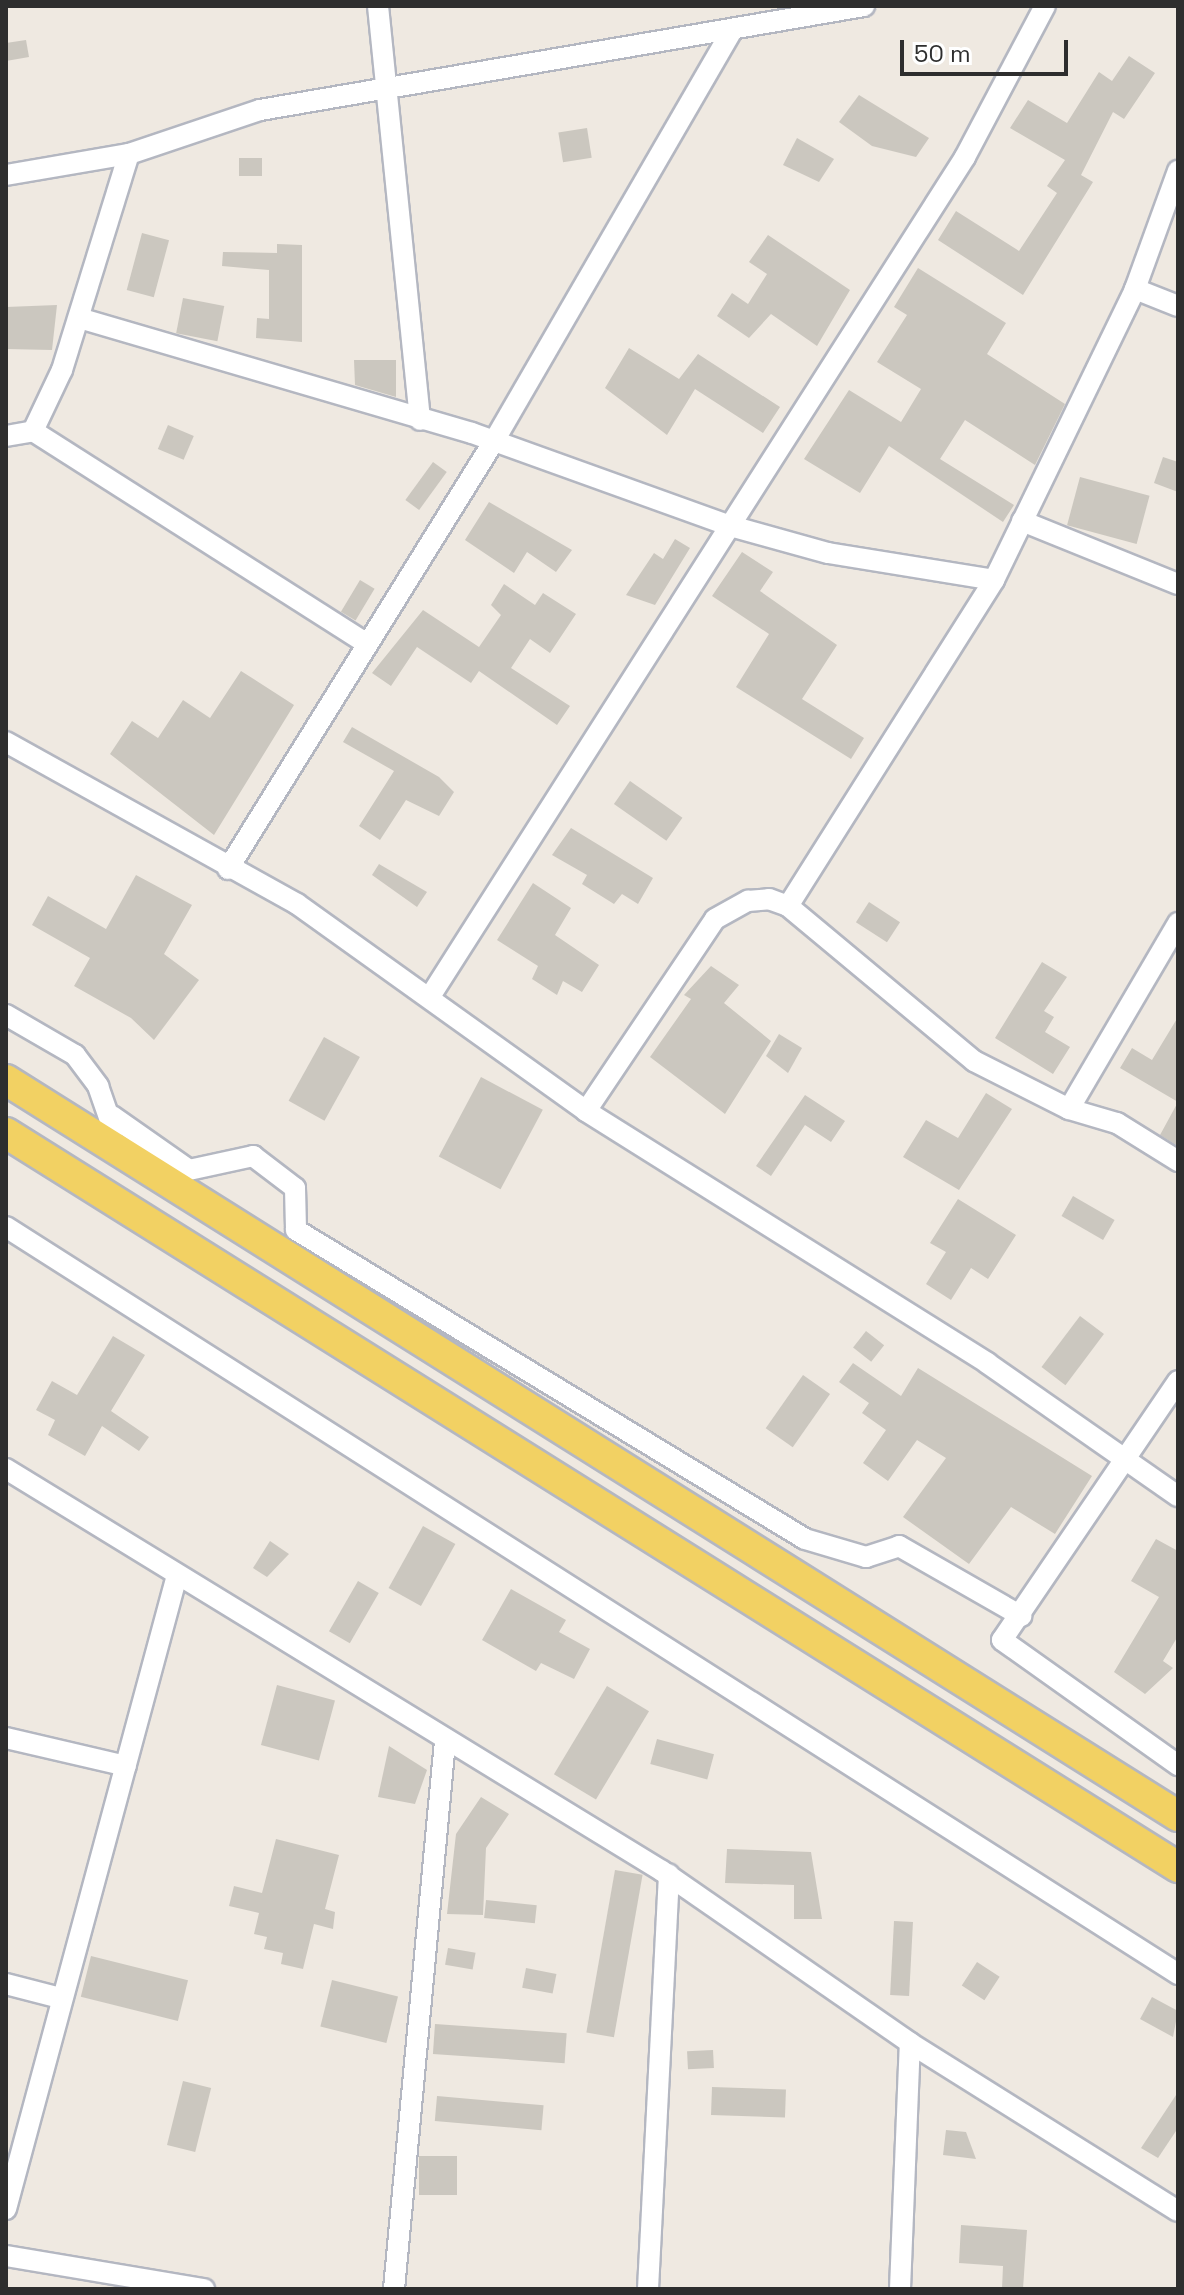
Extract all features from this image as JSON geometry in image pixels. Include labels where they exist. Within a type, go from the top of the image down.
[{"type":"main road","points":[[6,1080],[1178,1816]]},
{"type":"main road","points":[[6,1133],[1178,1867]]},
{"type":"street","points":[[378,6],[420,420]]},
{"type":"street","points":[[6,175],[129,154],[260,110],[388,93],[864,6]]},
{"type":"street","points":[[431,995],[727,525],[965,157],[1045,6]]},
{"type":"street","points":[[228,869],[494,441],[731,32]]},
{"type":"street","points":[[33,431],[79,318],[129,154]]},
{"type":"street","points":[[788,906],[994,580],[1135,289],[1178,171]]},
{"type":"street","points":[[1135,289],[1178,306]]},
{"type":"street","points":[[79,318],[494,441],[727,525],[828,553],[994,580]]},
{"type":"street","points":[[6,436],[33,431],[367,644]]},
{"type":"street","points":[[1022,521],[1178,584]]},
{"type":"street","points":[[6,742],[228,869],[297,904],[431,995],[586,1111],[987,1363],[1123,1461],[1178,1496]]},
{"type":"street","points":[[586,1111],[715,919],[748,901],[788,906],[974,1061],[1069,1109],[1117,1123],[1178,1161]]},
{"type":"street","points":[[1069,1109],[1178,923]]},
{"type":"street","points":[[6,1015],[75,1055],[112,1116],[189,1170],[253,1156],[295,1188],[296,1230],[805,1539],[866,1557],[899,1546],[1021,1616]]},
{"type":"street","points":[[112,1116],[115,1149]]},
{"type":"street","points":[[6,1227],[1178,1974]]},
{"type":"street","points":[[1178,1381],[1002,1640],[1178,1765]]},
{"type":"street","points":[[6,1469],[176,1579],[669,1875],[910,2043],[1178,2211]]},
{"type":"street","points":[[6,2209],[60,1998],[176,1579]]},
{"type":"street","points":[[6,1738],[126,1766]]},
{"type":"street","points":[[394,2289],[445,1741]]},
{"type":"street","points":[[648,2289],[669,1875]]},
{"type":"street","points":[[6,1984],[60,1998]]},
{"type":"street","points":[[900,2289],[910,2043]]},
{"type":"street","points":[[6,2256],[204,2289]]},
{"type":"building","points":[[26,40],[29,57],[6,61],[6,43]]},
{"type":"building","points":[[1129,56],[1155,73],[1124,119],[1113,112],[1081,175],[1093,182],[1023,295],[938,240],[956,211],[1019,251],[1057,193],[1047,186],[1065,160],[1010,128],[1028,100],[1067,123],[1099,72],[1112,81]]},
{"type":"building","points":[[859,95],[929,138],[916,157],[872,146],[839,122]]},
{"type":"building","points":[[587,128],[592,158],[563,162],[558,133]]},
{"type":"building","points":[[797,138],[834,159],[819,182],[783,165]]},
{"type":"building","points":[[239,158],[262,158],[262,176],[239,176]]},
{"type":"building","points":[[142,233],[169,240],[154,297],[127,290]]},
{"type":"building","points":[[768,235],[850,290],[817,346],[771,314],[749,338],[717,316],[732,293],[748,304],[767,274],[749,262]]},
{"type":"building","points":[[277,244],[302,245],[302,342],[256,338],[257,318],[269,319],[269,270],[222,266],[223,252],[277,253]]},
{"type":"building","points":[[918,268],[1006,323],[987,354],[1065,404],[1035,465],[965,420],[940,459],[1014,505],[1003,522],[889,446],[860,493],[804,459],[849,390],[901,422],[921,389],[877,362],[907,315],[894,307]]},
{"type":"building","points":[[183,298],[224,306],[217,341],[176,333]]},
{"type":"building","points":[[57,305],[52,350],[6,349],[6,307]]},
{"type":"building","points":[[629,348],[679,379],[698,354],[780,407],[763,433],[695,389],[667,435],[605,388]]},
{"type":"building","points":[[354,360],[396,360],[396,397],[355,385]]},
{"type":"building","points":[[168,425],[194,436],[184,460],[158,449]]},
{"type":"building","points":[[1163,457],[1178,462],[1178,492],[1154,483]]},
{"type":"building","points":[[433,462],[447,472],[419,510],[405,500]]},
{"type":"building","points":[[1080,477],[1150,496],[1137,544],[1067,525]]},
{"type":"building","points":[[489,502],[572,550],[556,572],[527,552],[514,573],[465,540]]},
{"type":"building","points":[[675,539],[690,548],[655,605],[626,595],[654,553],[663,559]]},
{"type":"building","points":[[742,552],[773,572],[760,591],[837,645],[802,699],[864,738],[851,759],[736,687],[769,634],[712,596]]},
{"type":"building","points":[[360,580],[375,589],[356,620],[341,612]]},
{"type":"building","points":[[504,584],[535,605],[543,593],[576,614],[550,653],[530,639],[511,668],[570,706],[557,725],[479,671],[471,683],[417,647],[391,686],[372,673],[423,610],[479,647],[501,615],[491,605]]},
{"type":"building","points":[[241,671],[294,705],[214,835],[110,754],[132,721],[158,738],[183,700],[210,718]]},
{"type":"building","points":[[352,727],[439,777],[454,792],[439,816],[406,800],[380,840],[359,826],[394,771],[343,742]]},
{"type":"building","points":[[630,781],[682,818],[666,841],[614,804]]},
{"type":"building","points":[[571,828],[653,878],[638,904],[622,894],[614,904],[582,884],[587,875],[552,855]]},
{"type":"building","points":[[379,864],[427,892],[417,907],[372,875]]},
{"type":"building","points":[[136,875],[192,905],[164,954],[199,980],[154,1040],[131,1018],[74,986],[90,958],[32,925],[48,896],[106,929]]},
{"type":"building","points":[[533,883],[571,908],[555,935],[599,965],[582,992],[563,981],[557,995],[532,979],[538,966],[497,940]]},
{"type":"building","points":[[869,902],[900,922],[887,942],[856,922]]},
{"type":"building","points":[[1042,962],[1067,977],[1044,1011],[1054,1017],[1045,1032],[1070,1047],[1053,1074],[995,1038]]},
{"type":"building","points":[[711,966],[739,985],[724,1003],[771,1041],[725,1114],[650,1057],[691,999],[684,995]]},
{"type":"building","points":[[1178,1017],[1178,1102],[1120,1068],[1132,1048],[1152,1060]]},
{"type":"building","points":[[779,1034],[802,1048],[788,1073],[766,1056]]},
{"type":"building","points":[[324,1037],[360,1057],[324,1121],[289,1101]]},
{"type":"building","points":[[481,1077],[543,1110],[501,1189],[439,1156]]},
{"type":"building","points":[[986,1093],[1012,1109],[959,1190],[903,1157],[926,1120],[958,1138]]},
{"type":"building","points":[[805,1095],[845,1121],[831,1142],[805,1125],[771,1176],[756,1166]]},
{"type":"building","points":[[1178,1102],[1178,1146],[1160,1135]]},
{"type":"building","points":[[1073,1196],[1115,1220],[1103,1240],[1062,1216]]},
{"type":"building","points":[[958,1199],[1016,1235],[988,1279],[971,1268],[951,1300],[926,1284],[946,1252],[930,1243]]},
{"type":"building","points":[[1080,1316],[1104,1334],[1065,1385],[1041,1367]]},
{"type":"building","points":[[866,1331],[884,1345],[871,1362],[853,1348]]},
{"type":"building","points":[[113,1336],[145,1355],[111,1411],[149,1437],[139,1451],[102,1426],[85,1456],[48,1435],[55,1420],[36,1410],[52,1381],[77,1395]]},
{"type":"building","points":[[853,1363],[901,1396],[918,1368],[1092,1476],[1055,1534],[1011,1507],[969,1564],[903,1517],[946,1458],[917,1440],[888,1481],[863,1463],[886,1430],[862,1413],[869,1403],[839,1382]]},
{"type":"building","points":[[803,1375],[830,1394],[793,1447],[766,1428]]},
{"type":"building","points":[[423,1526],[455,1544],[421,1606],[389,1588]]},
{"type":"building","points":[[1156,1539],[1178,1551],[1178,1636],[1163,1661],[1173,1668],[1145,1694],[1114,1672],[1159,1597],[1131,1581]]},
{"type":"building","points":[[270,1541],[289,1554],[267,1577],[253,1568]]},
{"type":"building","points":[[358,1581],[379,1593],[350,1643],[329,1631]]},
{"type":"building","points":[[511,1589],[566,1620],[559,1632],[590,1649],[574,1679],[541,1663],[536,1671],[482,1640]]},
{"type":"building","points":[[277,1685],[335,1701],[319,1760],[261,1745]]},
{"type":"building","points":[[607,1686],[649,1711],[596,1800],[554,1774]]},
{"type":"building","points":[[657,1739],[714,1754],[707,1779],[650,1764]]},
{"type":"building","points":[[389,1746],[427,1770],[415,1804],[378,1797]]},
{"type":"building","points":[[481,1797],[509,1814],[486,1848],[483,1915],[447,1914],[456,1834]]},
{"type":"building","points":[[276,1839],[339,1855],[325,1909],[335,1912],[333,1929],[314,1924],[303,1969],[281,1964],[283,1953],[264,1949],[267,1937],[254,1934],[259,1913],[229,1906],[234,1886],[262,1893]]},
{"type":"building","points":[[727,1849],[811,1852],[822,1919],[794,1919],[794,1885],[725,1883]]},
{"type":"building","points":[[615,1870],[643,1875],[614,2037],[586,2032]]},
{"type":"building","points":[[486,1900],[537,1905],[535,1923],[484,1918]]},
{"type":"building","points":[[894,1921],[913,1922],[909,1996],[890,1995]]},
{"type":"building","points":[[448,1948],[476,1953],[473,1970],[445,1965]]},
{"type":"building","points":[[91,1956],[188,1980],[178,2021],[81,1997]]},
{"type":"building","points":[[977,1962],[1000,1977],[984,2000],[962,1985]]},
{"type":"building","points":[[526,1968],[556,1974],[553,1994],[522,1988]]},
{"type":"building","points":[[332,1980],[398,1996],[386,2043],[320,2027]]},
{"type":"building","points":[[1152,1997],[1178,2011],[1173,2037],[1140,2019]]},
{"type":"building","points":[[435,2024],[567,2033],[565,2063],[433,2054]]},
{"type":"building","points":[[713,2050],[714,2068],[688,2069],[687,2051]]},
{"type":"building","points":[[183,2081],[211,2088],[195,2152],[167,2145]]},
{"type":"building","points":[[712,2087],[786,2090],[785,2118],[711,2115]]},
{"type":"building","points":[[1178,2092],[1178,2128],[1158,2158],[1141,2148]]},
{"type":"building","points":[[437,2096],[544,2105],[541,2130],[435,2121]]},
{"type":"building","points":[[946,2130],[966,2132],[976,2159],[943,2155]]},
{"type":"building","points":[[419,2156],[457,2156],[457,2195],[419,2195]]},
{"type":"building","points":[[961,2225],[1027,2230],[1023,2289],[1002,2289],[1003,2266],[959,2263]]}]
